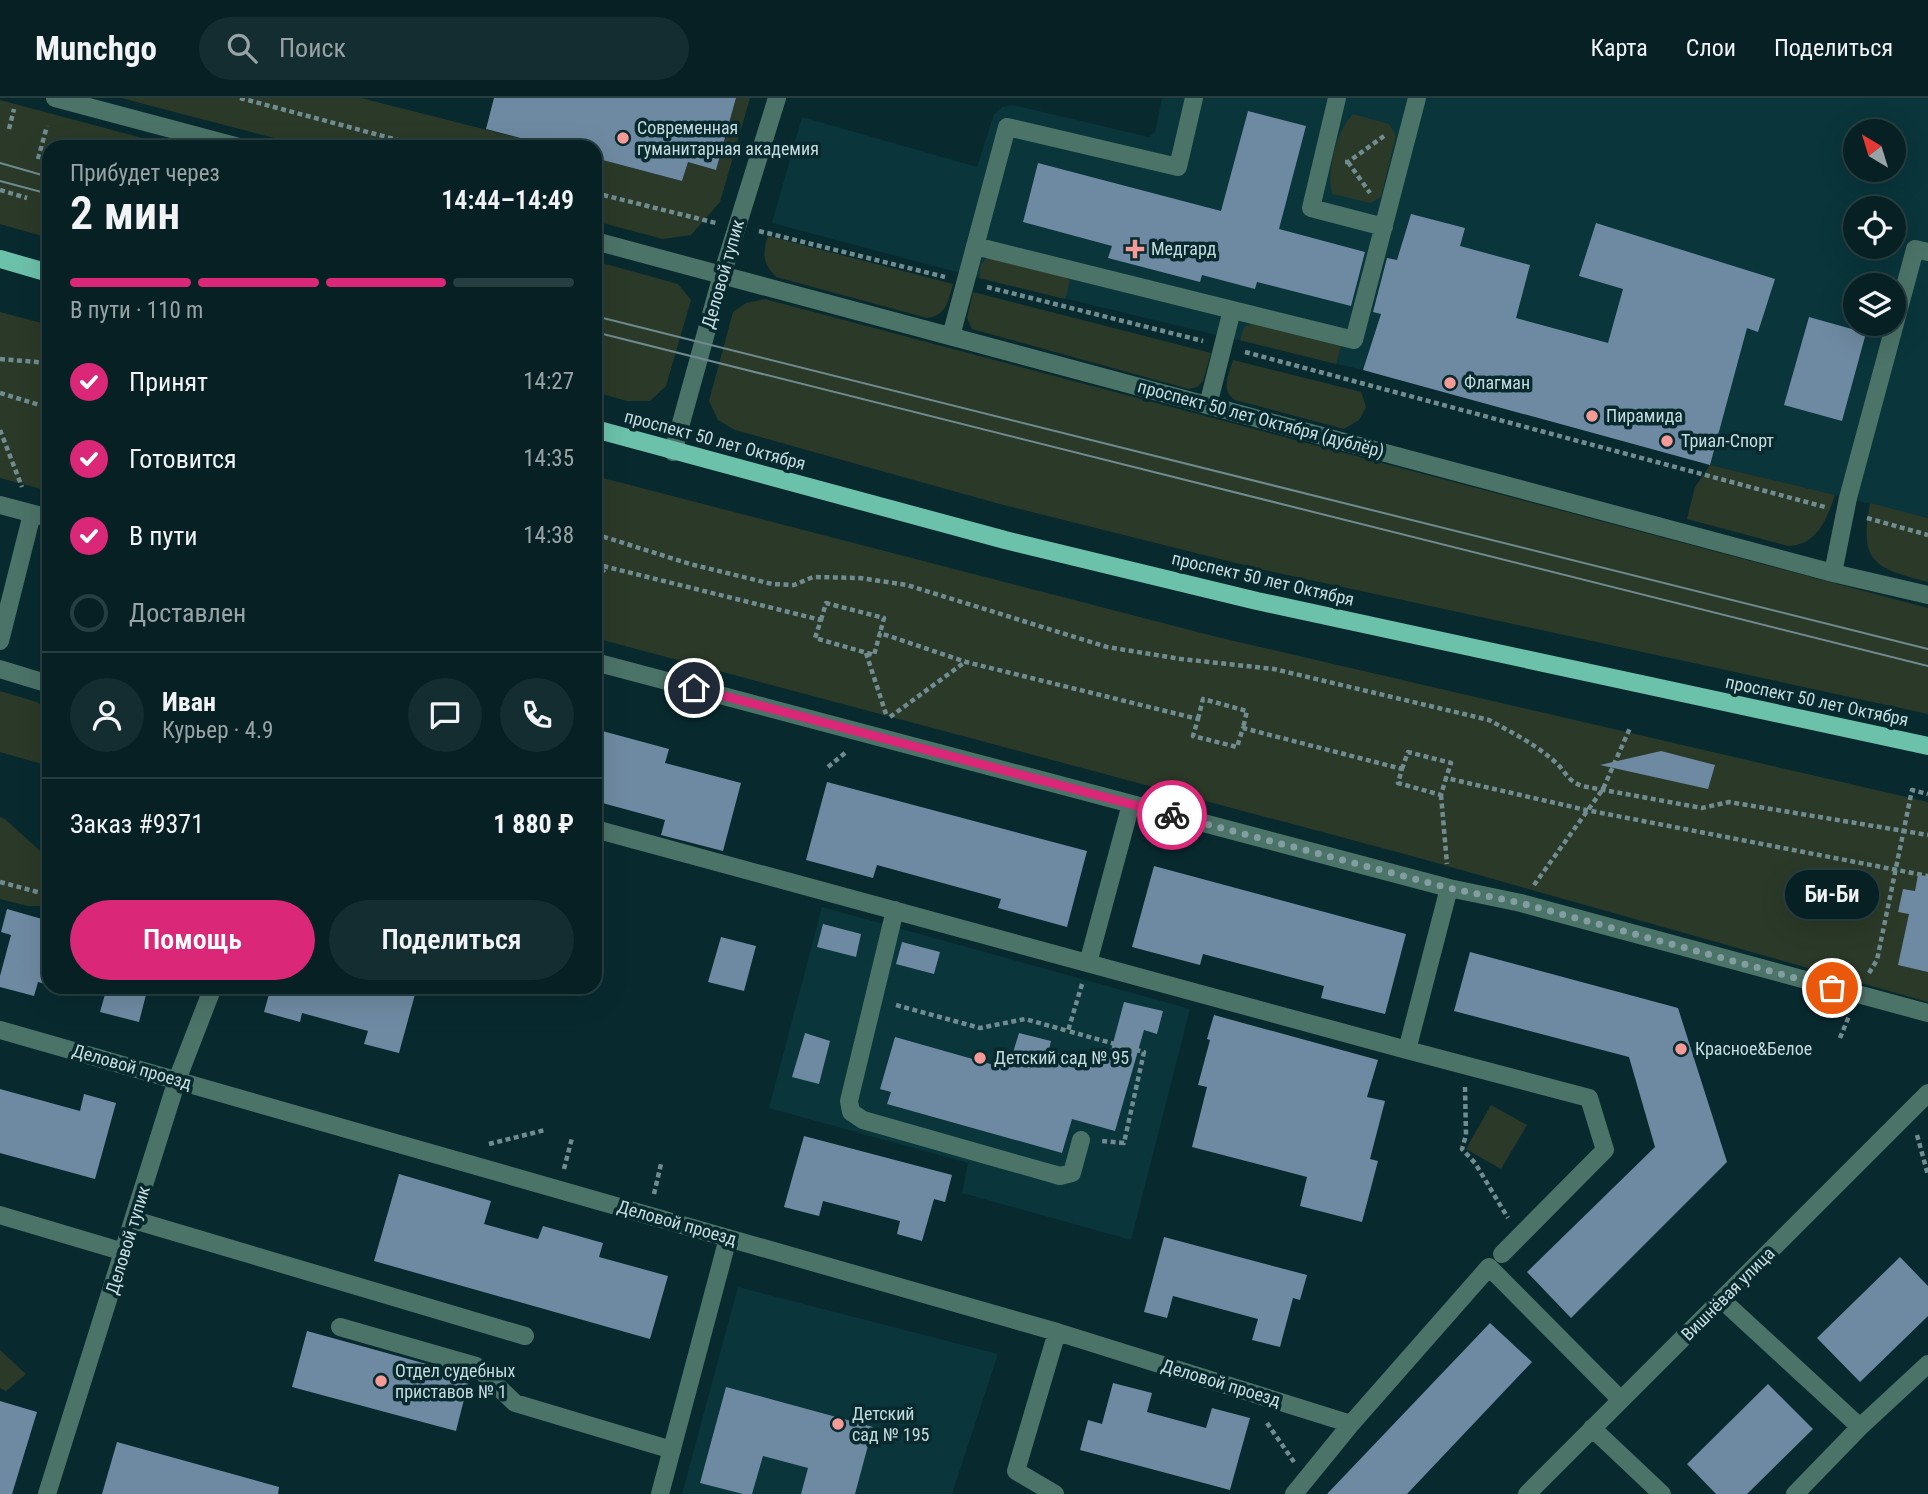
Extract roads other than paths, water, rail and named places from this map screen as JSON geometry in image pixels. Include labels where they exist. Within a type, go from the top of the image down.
[{"type":"main road","points":[[0,259],[42,271]]},
{"type":"main road","name":"проспект 50 лет Октября","points":[[602,431],[1005,540],[1256,601],[1928,746]]},
{"type":"street","points":[[55,98],[213,140]]},
{"type":"street","name":"Деловой тупик","points":[[673,452],[722,275],[777,98]]},
{"type":"street","points":[[951,336],[1007,127],[1178,167],[1194,98]]},
{"type":"street","points":[[1337,98],[1311,208],[1384,227]]},
{"type":"street","points":[[975,246],[1354,340],[1417,98]]},
{"type":"street","name":"проспект 50 лет Октября (дублёр)","points":[[602,244],[1833,573],[1928,595]]},
{"type":"street","points":[[1833,573],[1845,513],[1915,249],[1928,252]]},
{"type":"street","points":[[1208,405],[1232,310]]},
{"type":"street","points":[[0,505],[41,516],[0,641]]},
{"type":"street","points":[[602,664],[1449,888],[1521,903],[1928,1013]]},
{"type":"street","points":[[0,669],[42,682]]},
{"type":"street","points":[[1088,963],[1131,804]]},
{"type":"street","points":[[602,831],[1589,1098],[1605,1150],[1502,1254]]},
{"type":"street","points":[[1407,1050],[1449,888]]},
{"type":"street","points":[[895,911],[849,1101],[850,1112],[863,1120],[1060,1176],[1072,1172],[1081,1140]]},
{"type":"street","name":"Деловой тупик","points":[[47,1494],[177,1080],[210,994]]},
{"type":"street","name":"Деловой проезд","points":[[0,1030],[1057,1332],[1351,1424]]},
{"type":"street","name":"Вишнёвая улица","points":[[1527,1494],[1928,1093]]},
{"type":"street","points":[[0,1215],[124,1252]]},
{"type":"street","points":[[134,1220],[524,1336]]},
{"type":"street","points":[[660,1494],[727,1238]]},
{"type":"street","points":[[1300,1487],[1351,1424],[1489,1267],[1620,1399]]},
{"type":"street","points":[[1721,1300],[1860,1427]]},
{"type":"street","points":[[340,1327],[477,1366],[515,1403],[672,1450]]},
{"type":"street","points":[[1055,1494],[1016,1471],[1057,1332]]},
{"type":"street","points":[[1795,1494],[1860,1427],[1928,1364]]},
{"type":"street","points":[[1592,1428],[1662,1494]]},
{"type":"tram line","points":[[0,163],[42,175]]},
{"type":"tram line","points":[[0,181],[42,192]]},
{"type":"tram line","points":[[602,318],[1928,649]]},
{"type":"tram line","points":[[602,334],[1928,666]]},
{"type":"place","name":"Современная гуманитарная академия","points":[[623,138]]},
{"type":"place","name":"Медгард","points":[[1135,249]]},
{"type":"place","name":"Флагман","points":[[1450,383]]},
{"type":"place","name":"Пирамида","points":[[1592,416]]},
{"type":"place","name":"Триал-Спорт","points":[[1667,441]]},
{"type":"place","name":"Би-Би","points":[[1832,988]]},
{"type":"place","name":"Красное&Белое","points":[[1681,1049]]},
{"type":"place","name":"Детский сад № 95","points":[[980,1058]]},
{"type":"place","name":"Отдел судебных приставов № 1","points":[[381,1381]]},
{"type":"place","name":"Детский сад № 195","points":[[838,1424]]}]
